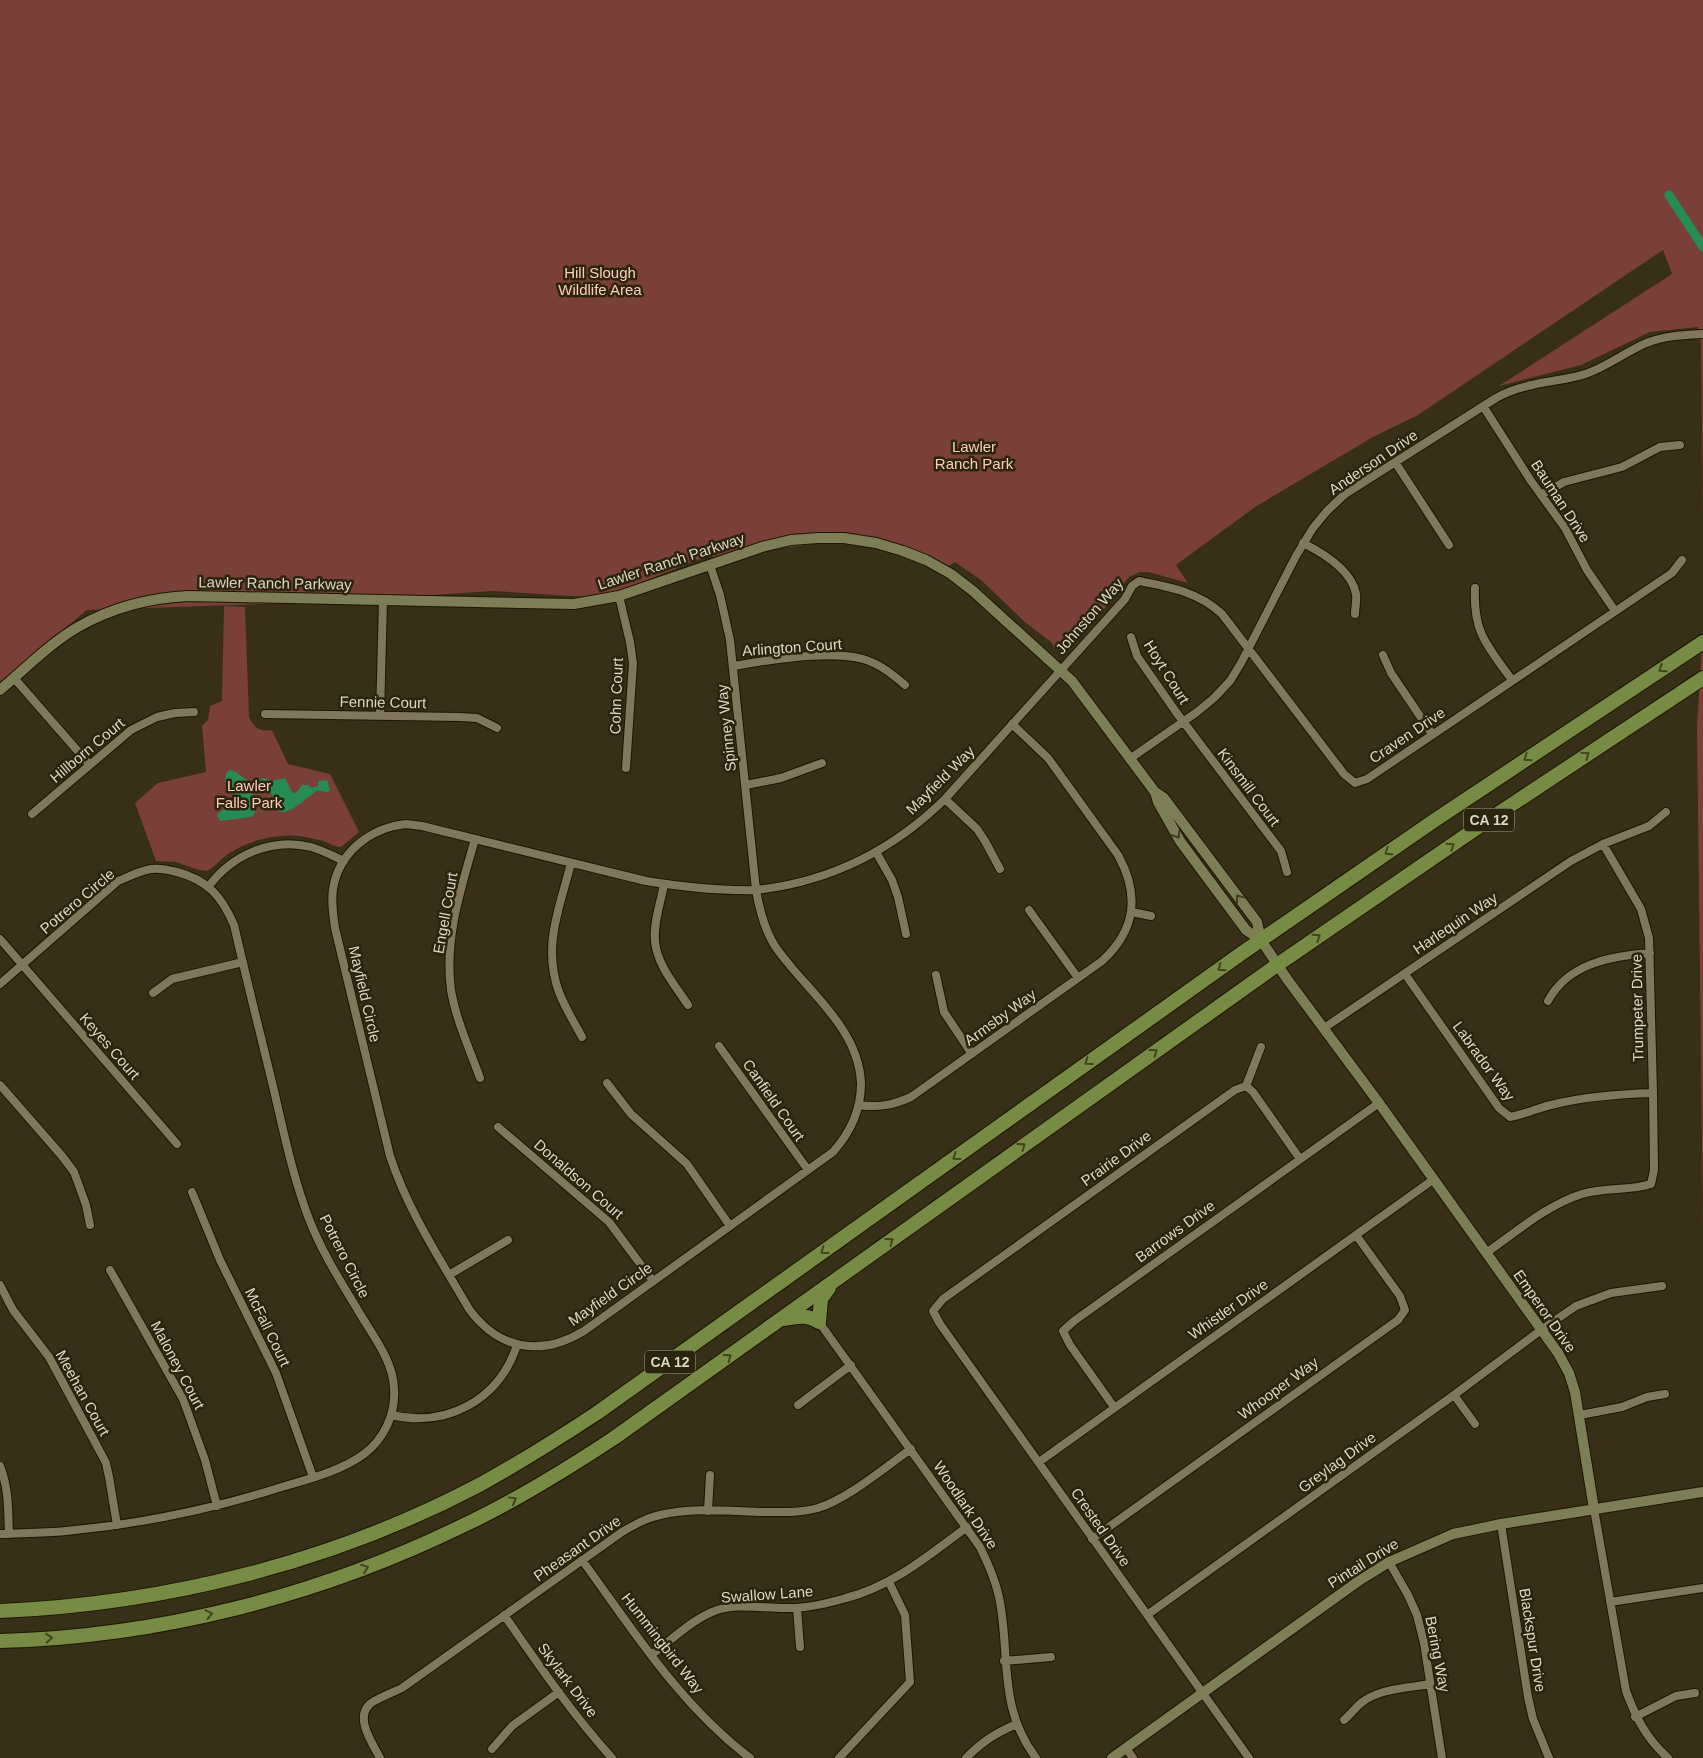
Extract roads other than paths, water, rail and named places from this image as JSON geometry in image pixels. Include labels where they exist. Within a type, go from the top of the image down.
[{"type":"highway","name":"CA 12","points":[[0,1611],[113,1601],[201,1585],[250,1574],[293,1561],[397,1523],[480,1484],[556,1441],[1261,940],[1435,820],[1703,642]]},
{"type":"highway","name":"CA 12","points":[[0,1641],[55,1638],[117,1631],[208,1614],[302,1590],[409,1550],[496,1510],[571,1466],[614,1438],[1277,965],[1491,818],[1703,678]]},
{"type":"highway","points":[[779,1320],[804,1316],[819,1322],[821,1299],[834,1281]]},
{"type":"street","name":"Anderson Drive","points":[[1131,758],[1203,708],[1230,681],[1312,528],[1326,511],[1345,494],[1483,406],[1512,390],[1532,384],[1574,378],[1601,368],[1637,347],[1655,340],[1703,334]]},
{"type":"street","name":"Bauman Drive","points":[[1483,406],[1531,481],[1565,528],[1587,570],[1615,611]]},
{"type":"street","points":[[1542,495],[1564,482],[1622,467],[1660,447],[1680,445]]},
{"type":"street","points":[[1395,462],[1448,545]]},
{"type":"street","name":"Lawler Ranch Parkway","points":[[0,690],[46,650],[78,627],[98,617],[147,601],[188,596],[566,604],[619,596],[762,547],[791,540],[844,538],[876,543],[926,560],[951,574],[973,591],[1072,681],[1155,792],[1158,802],[1180,841],[1246,930],[1261,940],[1277,965]]},
{"type":"street","points":[[1303,543],[1329,559],[1352,583],[1356,595],[1355,614]]},
{"type":"street","name":"Craven Drive","points":[[1249,648],[1344,774],[1354,783],[1367,779],[1672,573],[1682,560]]},
{"type":"street","name":"Spinney Way","points":[[710,565],[726,615],[734,666],[756,890]]},
{"type":"street","name":"Johnston Way","points":[[1060,670],[1125,599],[1132,586],[1139,580],[1188,593],[1209,602],[1222,614],[1249,648]]},
{"type":"street","points":[[1475,588],[1474,608],[1477,625],[1483,640],[1512,680]]},
{"type":"street","name":"Cohn Court","points":[[619,596],[630,642],[632,663],[626,768]]},
{"type":"street","points":[[380,716],[383,600]]},
{"type":"street","name":"Hoyt Court","points":[[1130,637],[1137,656],[1183,722]]},
{"type":"street","points":[[1383,655],[1391,673],[1432,734]]},
{"type":"street","name":"Arlington Court","points":[[734,666],[788,659],[844,656],[863,659],[880,666],[892,673],[905,685]]},
{"type":"street","name":"Mayfield Way","points":[[756,890],[821,877],[876,852],[911,829],[945,799],[1060,670]]},
{"type":"street","points":[[14,678],[89,764]]},
{"type":"street","name":"Hillborn Court","points":[[32,814],[119,739],[142,724],[157,717],[175,713],[194,712]]},
{"type":"street","name":"Fennie Court","points":[[265,714],[477,718],[498,728]]},
{"type":"street","name":"Kinsmill Court","points":[[1183,722],[1281,851],[1287,872]]},
{"type":"street","name":"Armsby Way","points":[[859,1105],[885,1106],[911,1097],[1113,951],[1128,926],[1132,912],[1132,895],[1130,882],[1118,855],[1048,758],[1012,724]]},
{"type":"street","points":[[746,785],[781,778],[822,763]]},
{"type":"street","points":[[945,799],[977,830],[1000,869]]},
{"type":"street","name":"Harlequin Way","points":[[1324,1028],[1572,861],[1603,844],[1649,826],[1666,812]]},
{"type":"street","name":"Mayfield Circle","points":[[406,824],[422,826],[664,884],[709,890],[756,890],[762,916],[772,941],[837,1022],[853,1048],[860,1074],[861,1093],[854,1119],[842,1142],[833,1152],[584,1331],[564,1342],[548,1346],[517,1345],[506,1341],[478,1321],[405,1197],[397,1178],[383,1132],[334,921],[332,906],[333,889],[337,874],[344,861],[364,838],[378,830],[406,824]]},
{"type":"street","name":"Engell Court","points":[[475,839],[453,926],[449,968],[456,1008],[480,1078]]},
{"type":"street","points":[[209,886],[226,867],[242,856],[274,845],[291,844],[311,847],[344,861]]},
{"type":"street","name":"Trumpeter Drive","points":[[1486,1252],[1541,1214],[1564,1201],[1604,1189],[1640,1187],[1651,1184],[1654,1170],[1653,1093],[1650,953],[1646,924],[1641,909],[1603,844]]},
{"type":"street","points":[[876,852],[892,880],[898,897],[906,934]]},
{"type":"street","points":[[571,863],[551,943],[552,962],[559,993],[582,1036]]},
{"type":"street","name":"Potrero Circle","points":[[0,984],[118,881],[151,869],[185,874],[209,886],[228,911],[234,925],[298,1185],[316,1236],[341,1284],[384,1355],[392,1372],[394,1389],[391,1416],[375,1444],[350,1463],[313,1477],[217,1506],[117,1525],[65,1531],[0,1534]]},
{"type":"street","points":[[664,884],[654,941],[667,974],[688,1005]]},
{"type":"street","points":[[1029,910],[1078,978]]},
{"type":"street","points":[[1132,912],[1151,916]]},
{"type":"street","name":"Keyes Court","points":[[0,940],[177,1144]]},
{"type":"street","points":[[1548,1001],[1552,992],[1562,981],[1582,968],[1602,959],[1621,955],[1650,953]]},
{"type":"street","points":[[153,993],[172,979],[243,962]]},
{"type":"street","name":"Emperor Drive","points":[[1277,965],[1380,1103],[1558,1353],[1569,1372],[1576,1392],[1626,1691],[1635,1717],[1648,1738],[1668,1758]]},
{"type":"street","name":"Labrador Way","points":[[1405,974],[1499,1108],[1510,1118],[1553,1104],[1585,1097],[1653,1093]]},
{"type":"street","points":[[936,975],[944,1012],[972,1054]]},
{"type":"street","name":"Canfield Court","points":[[719,1046],[808,1170]]},
{"type":"street","points":[[1261,1047],[1246,1086],[1300,1159]]},
{"type":"street","points":[[607,1083],[631,1114],[686,1164],[730,1226]]},
{"type":"street","points":[[0,1085],[74,1172],[86,1205],[90,1226]]},
{"type":"street","name":"Prairie Drive","points":[[932,1311],[943,1299],[1235,1090],[1246,1086]]},
{"type":"street","name":"Barrows Drive","points":[[1114,1407],[1070,1346],[1063,1331],[1074,1321],[1380,1103]]},
{"type":"street","name":"Donaldson Court","points":[[498,1127],[609,1222],[653,1281]]},
{"type":"street","name":"Whistler Drive","points":[[1039,1462],[1434,1179]]},
{"type":"street","name":"McFall Court","points":[[192,1192],[220,1260],[276,1373],[313,1477]]},
{"type":"street","name":"Whooper Way","points":[[1092,1539],[1398,1320],[1406,1310],[1400,1296],[1356,1235]]},
{"type":"street","points":[[449,1274],[508,1240]]},
{"type":"street","name":"Maloney Court","points":[[110,1270],[182,1399],[205,1460],[217,1506]]},
{"type":"street","name":"Meehan Court","points":[[0,1285],[13,1310],[52,1364],[98,1446],[106,1464],[117,1525]]},
{"type":"street","name":"Greylag Drive","points":[[1147,1615],[1454,1396],[1576,1306],[1611,1293],[1662,1286]]},
{"type":"street","name":"Crested Drive","points":[[932,1311],[1249,1758]]},
{"type":"street","name":"Woodlark Drive","points":[[819,1322],[980,1547],[992,1573],[999,1597],[1006,1682],[1017,1724],[1029,1750],[1036,1758]]},
{"type":"street","points":[[391,1416],[418,1419],[437,1417],[468,1406],[492,1387],[500,1377],[517,1345]]},
{"type":"street","points":[[798,1405],[851,1365]]},
{"type":"street","points":[[1580,1415],[1622,1407],[1647,1397],[1665,1394]]},
{"type":"street","points":[[1454,1396],[1476,1424]]},
{"type":"street","name":"Pheasant Drive","points":[[380,1758],[364,1721],[370,1704],[402,1688],[622,1532],[641,1521],[660,1515],[708,1511],[797,1512],[817,1508],[844,1496],[911,1449]]},
{"type":"street","points":[[0,1466],[6,1481],[9,1534]]},
{"type":"street","points":[[708,1511],[710,1475]]},
{"type":"street","name":"Pintail Drive","points":[[1112,1758],[1360,1580],[1389,1562],[1453,1534],[1594,1508],[1703,1492]]},
{"type":"street","name":"Blackspur Drive","points":[[1501,1524],[1528,1697],[1535,1726],[1549,1758]]},
{"type":"street","name":"Swallow Lane","points":[[651,1655],[693,1623],[707,1614],[719,1610],[730,1607],[797,1608],[846,1598],[890,1582],[967,1527]]},
{"type":"street","name":"Hummingbird Way","points":[[582,1560],[672,1683],[704,1717],[750,1758]]},
{"type":"street","name":"Bering Way","points":[[1389,1562],[1417,1615],[1424,1642],[1442,1758]]},
{"type":"street","points":[[839,1758],[863,1730],[910,1682],[905,1616],[890,1582]]},
{"type":"street","points":[[1610,1602],[1703,1588]]},
{"type":"street","points":[[797,1608],[800,1647]]},
{"type":"street","name":"Skylark Drive","points":[[504,1615],[559,1692],[612,1758]]},
{"type":"street","points":[[1004,1661],[1051,1657]]},
{"type":"street","points":[[1344,1720],[1372,1696],[1430,1684]]},
{"type":"street","points":[[492,1749],[512,1726],[559,1692]]},
{"type":"street","points":[[1635,1717],[1676,1696],[1695,1693]]},
{"type":"street","points":[[966,1758],[980,1744],[997,1732],[1017,1724]]},
{"type":"street","points":[[1126,1748],[1133,1758]]},
{"type":"waterway","points":[[1669,195],[1703,247]]},
{"type":"park label","name":"Hill Slough Wildlife Area","points":[[600,280]]},
{"type":"park label","name":"Lawler Ranch Park","points":[[974,454]]},
{"type":"park label","name":"Lawler Falls Park","points":[[249,794]]}]
